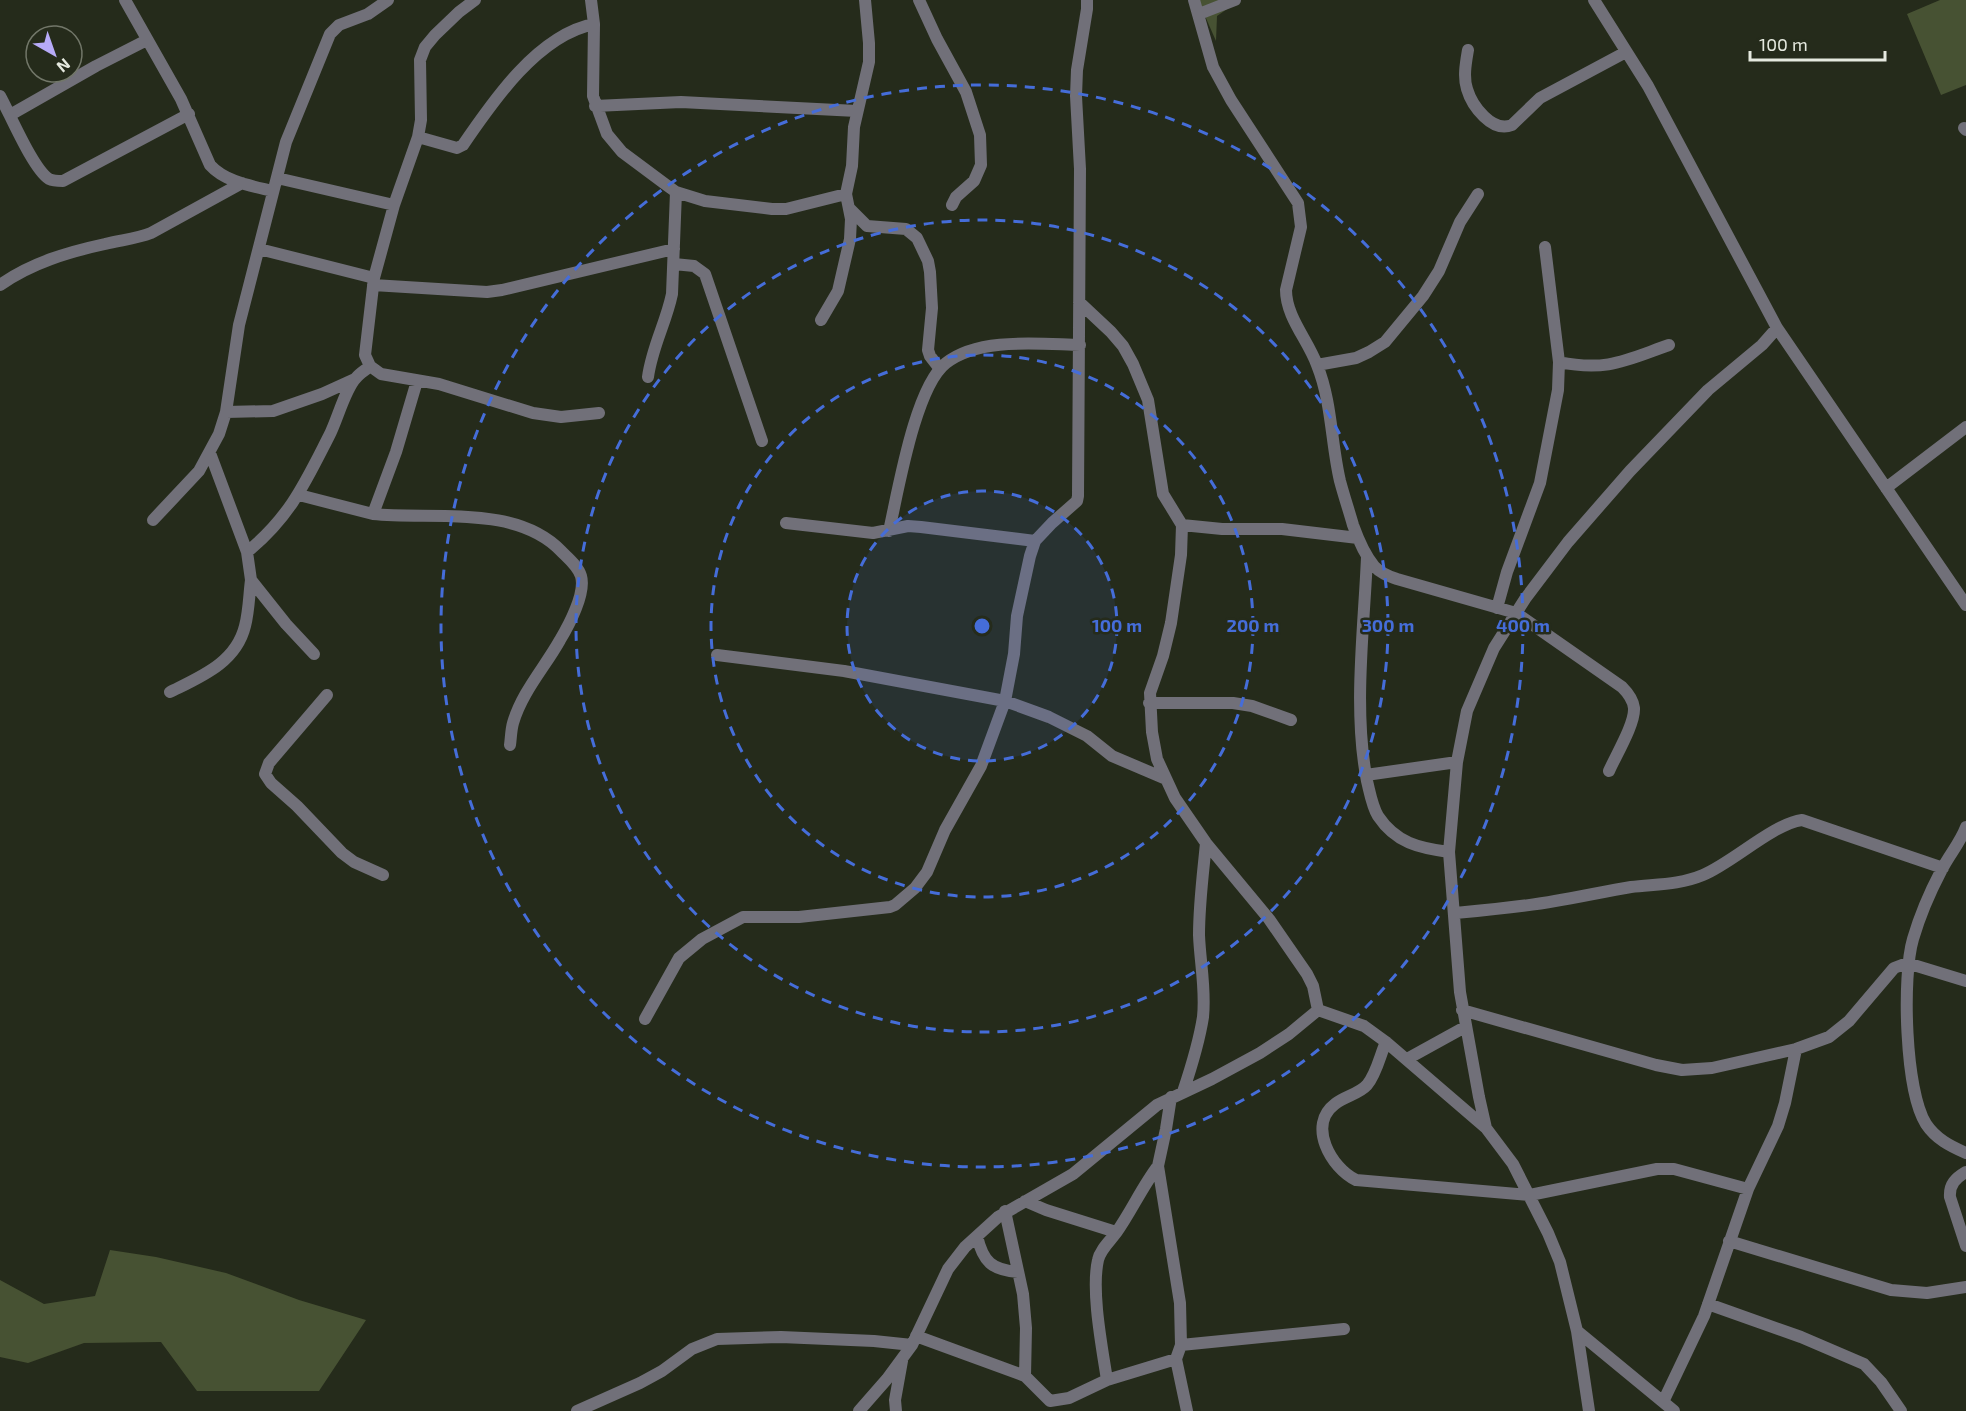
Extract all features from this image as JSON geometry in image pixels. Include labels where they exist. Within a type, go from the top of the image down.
[{"type":"street","points":[[125,0],[189,114],[210,165],[218,172],[242,183],[275,185],[394,205]]},
{"type":"street","points":[[153,520],[199,471],[219,435],[226,412],[239,325],[286,142],[330,34],[339,25],[368,14],[388,0]]},
{"type":"street","points":[[475,0],[435,35],[425,47],[420,60],[421,120],[418,137],[414,154],[394,205],[373,281],[365,355],[370,366],[381,374],[439,384],[545,416],[561,417],[599,413]]},
{"type":"street","points":[[591,0],[594,24],[592,96],[614,144],[636,163],[676,192],[705,201],[786,209],[846,194]]},
{"type":"street","points":[[821,320],[834,300],[841,281],[851,225],[846,194],[852,166],[854,127],[869,62],[864,0]]},
{"type":"street","points":[[920,0],[937,39],[966,92],[980,135],[981,165],[974,181],[956,197],[952,206]]},
{"type":"street","points":[[645,1019],[679,958],[702,939],[730,923],[743,917],[799,917],[890,907],[906,897],[927,872],[945,830],[981,766],[1005,702],[1012,665],[1017,616],[1035,541],[1077,501],[1078,495],[1080,169],[1076,96],[1077,70],[1087,0]]},
{"type":"street","points":[[1194,0],[1213,67],[1231,100],[1298,204],[1301,226],[1286,290],[1286,299],[1290,312],[1317,365],[1329,413],[1340,480],[1358,538],[1367,557],[1384,574],[1397,579],[1516,613],[1622,687],[1630,695],[1634,706],[1633,718],[1609,771]]},
{"type":"street","points":[[1199,14],[1235,0]]},
{"type":"street","points":[[1594,0],[1648,86],[1777,328],[1966,605]]},
{"type":"street","points":[[418,137],[457,148],[463,146],[492,103],[524,66],[568,33],[594,24]]},
{"type":"street","points":[[10,115],[147,40]]},
{"type":"street","points":[[1468,50],[1466,88],[1487,119],[1497,126],[1506,127],[1512,125],[1540,98],[1626,52]]},
{"type":"street","points":[[0,96],[36,164],[48,178],[54,181],[63,181],[189,114]]},
{"type":"street","points":[[596,106],[681,102],[857,111]]},
{"type":"street","points":[[0,285],[22,270],[55,258],[85,248],[138,238],[151,233],[242,183]]},
{"type":"street","points":[[648,377],[653,348],[669,308],[674,264],[676,192]]},
{"type":"street","points":[[1317,365],[1356,358],[1385,342],[1423,296],[1439,272],[1460,222],[1478,194]]},
{"type":"street","points":[[848,207],[867,226],[906,229],[917,238],[928,261],[930,272],[932,308],[928,350],[940,369]]},
{"type":"street","points":[[1497,608],[1507,572],[1542,476],[1558,390],[1559,362],[1545,247]]},
{"type":"street","points":[[259,249],[373,281],[460,291],[495,291],[674,249]]},
{"type":"street","points":[[674,264],[694,266],[705,274],[762,441]]},
{"type":"street","points":[[1079,302],[1123,346],[1138,374],[1148,400],[1163,494],[1182,525],[1181,555],[1171,623],[1163,656],[1152,682],[1149,702],[1157,759],[1175,798],[1206,843],[1288,946],[1313,986],[1318,1010]]},
{"type":"street","points":[[1486,1128],[1462,1010],[1449,852],[1457,762],[1467,711],[1494,648],[1516,613],[1568,542],[1630,471],[1708,390],[1762,345],[1777,328]]},
{"type":"street","points":[[889,531],[913,425],[926,393],[940,369],[958,356],[982,348],[1026,343],[1080,345]]},
{"type":"street","points":[[1559,362],[1589,367],[1602,366],[1670,345]]},
{"type":"street","points":[[226,412],[273,411],[322,394],[355,378],[370,366]]},
{"type":"street","points":[[247,552],[278,524],[299,495],[315,460],[330,435],[355,378]]},
{"type":"street","points":[[373,514],[396,452],[417,381]]},
{"type":"street","points":[[1886,488],[1966,427]]},
{"type":"street","points":[[170,692],[217,668],[233,652],[246,625],[251,580],[247,552],[210,453]]},
{"type":"street","points":[[299,495],[373,514],[480,518],[523,527],[549,539],[578,570],[582,576],[578,603],[559,643],[520,706],[512,724],[510,746]]},
{"type":"street","points":[[786,524],[873,532],[908,526],[1035,541]]},
{"type":"street","points":[[1182,525],[1222,529],[1282,528],[1358,538]]},
{"type":"street","points":[[1367,557],[1360,722],[1366,775],[1375,810],[1394,833],[1410,844],[1449,852]]},
{"type":"street","points":[[251,580],[314,654]]},
{"type":"street","points":[[717,655],[844,671],[1005,702],[1049,717],[1087,736],[1112,756],[1166,779]]},
{"type":"street","points":[[327,696],[269,763],[265,774],[271,783],[303,811],[342,853],[354,862],[383,875]]},
{"type":"street","points":[[1149,702],[1233,703],[1252,706],[1291,720]]},
{"type":"street","points":[[1366,775],[1457,762]]},
{"type":"street","points":[[1455,913],[1552,902],[1632,887],[1670,885],[1686,881],[1704,875],[1794,821],[1802,820],[1942,868]]},
{"type":"street","points":[[1966,827],[1960,841],[1942,868],[1918,924],[1907,963],[1912,1086],[1916,1102],[1925,1122],[1935,1135],[1948,1145],[1966,1153]]},
{"type":"street","points":[[1183,1092],[1203,1017],[1204,984],[1199,937],[1206,843]]},
{"type":"street","points":[[1462,1010],[1656,1065],[1682,1070],[1712,1068],[1816,1043],[1840,1028],[1859,1009],[1888,973],[1899,965],[1907,963],[1966,981]]},
{"type":"street","points":[[1318,1010],[1364,1026],[1386,1042],[1486,1128],[1513,1164],[1530,1195],[1560,1262],[1577,1331],[1589,1411]]},
{"type":"street","points":[[859,1411],[902,1360],[914,1341],[948,1269],[977,1236],[1005,1211],[1073,1174],[1157,1105],[1260,1053],[1289,1034],[1318,1010]]},
{"type":"street","points":[[1407,1059],[1465,1027]]},
{"type":"street","points":[[1386,1042],[1373,1076],[1367,1085],[1335,1104],[1326,1114],[1323,1122],[1323,1136],[1330,1154],[1345,1175],[1356,1180],[1530,1195],[1657,1169],[1674,1169],[1748,1189]]},
{"type":"street","points":[[1663,1402],[1708,1304],[1748,1189],[1783,1113],[1796,1049]]},
{"type":"street","points":[[1171,1097],[1158,1166],[1180,1303],[1181,1345],[1176,1359],[1187,1411]]},
{"type":"street","points":[[1107,1380],[1100,1336],[1098,1257],[1158,1166]]},
{"type":"street","points":[[1966,1172],[1958,1177],[1949,1190],[1966,1246]]},
{"type":"street","points":[[1025,1201],[1116,1232]]},
{"type":"street","points":[[1005,1211],[1023,1294],[1026,1328],[1025,1376]]},
{"type":"street","points":[[977,1236],[980,1250],[993,1266],[1018,1272]]},
{"type":"street","points":[[1729,1241],[1891,1290],[1927,1293],[1966,1287]]},
{"type":"street","points":[[1708,1304],[1800,1337],[1864,1364],[1881,1382],[1901,1411]]},
{"type":"street","points":[[1181,1345],[1344,1329]]},
{"type":"street","points":[[1577,1331],[1674,1411]]},
{"type":"street","points":[[577,1411],[640,1383],[662,1371],[692,1349],[717,1339],[782,1337],[914,1341],[1025,1376],[1050,1401],[1069,1398],[1107,1380],[1176,1359]]},
{"type":"street","points":[[896,1411],[895,1400],[902,1360]]},
{"type":"green space","points":[[1198,0],[1233,0],[1233,5],[1217,16],[1216,41]]},
{"type":"green space","points":[[1940,0],[1966,0],[1966,85],[1941,95],[1907,14]]},
{"type":"green space","points":[[110,1250],[156,1257],[226,1273],[299,1300],[366,1320],[319,1391],[197,1391],[161,1342],[84,1343],[28,1363],[0,1357],[0,1280],[44,1304],[95,1296]]}]
